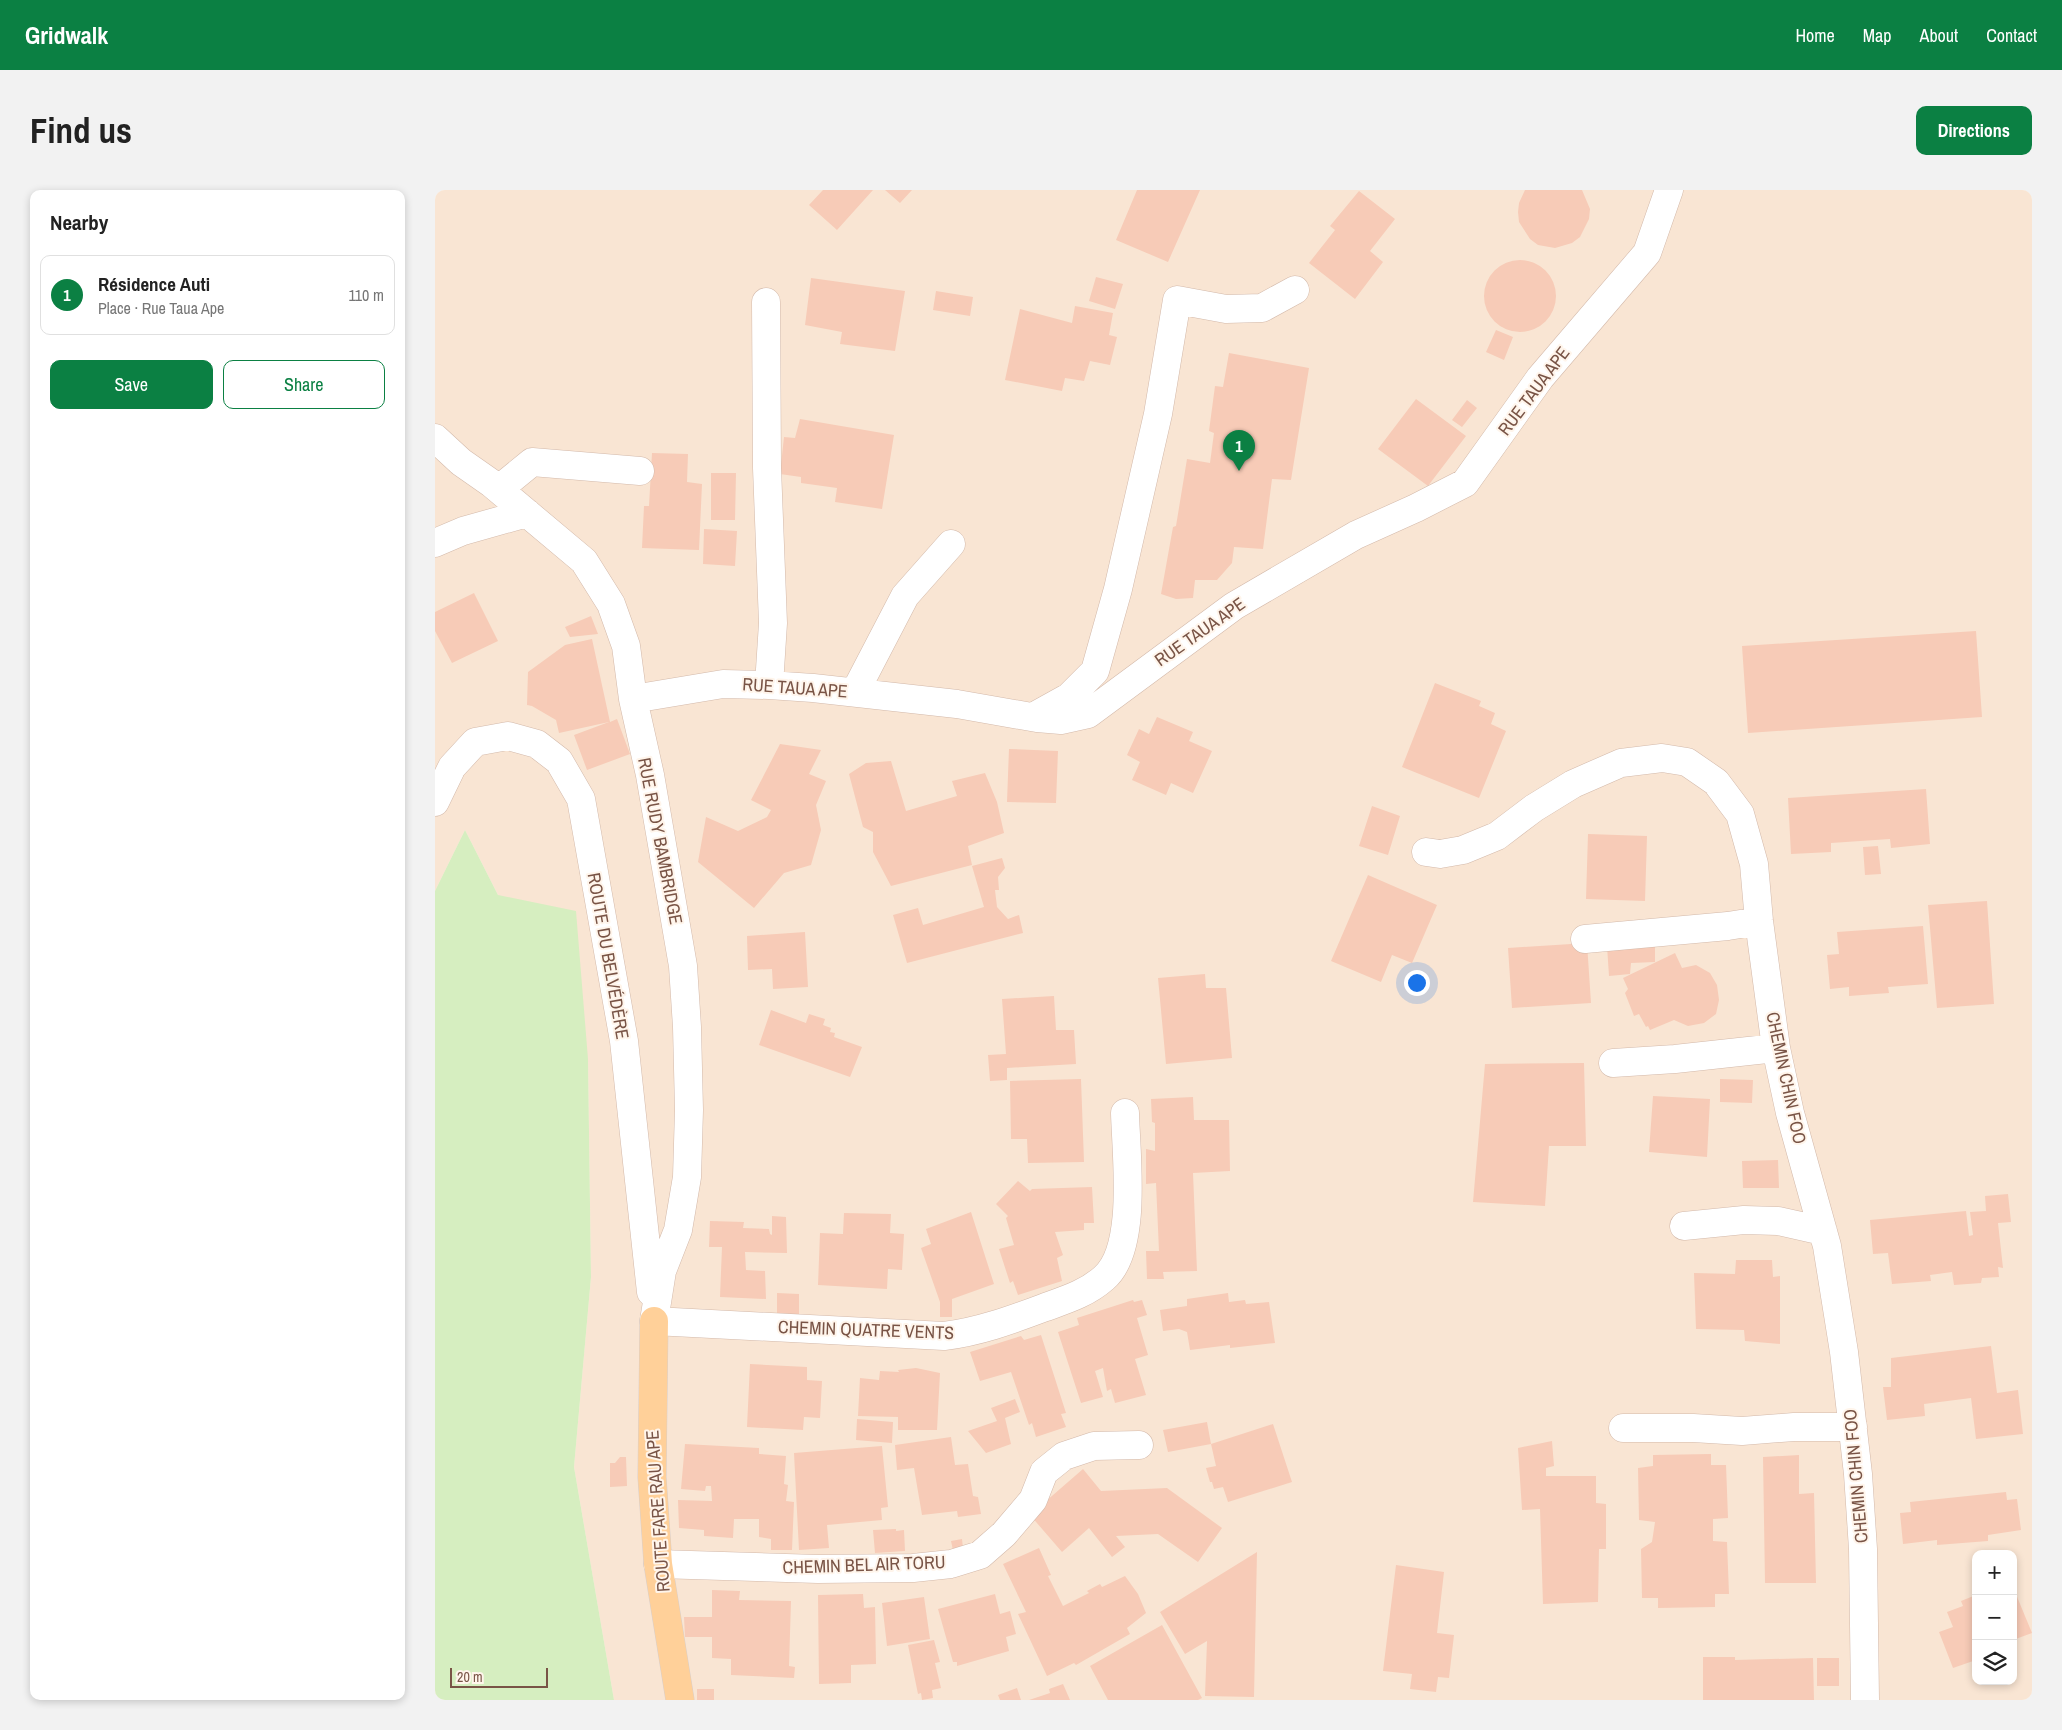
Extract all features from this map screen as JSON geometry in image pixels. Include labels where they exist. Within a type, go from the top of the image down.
[{"type":"main road","name":"ROUTE FARE RAU APE","points":[[654,1321],[652,1477],[658,1564],[679,1700]]},
{"type":"street","name":"RUE TAUA APE","points":[[633,699],[723,684],[769,685],[855,692],[957,704],[1061,720],[1088,714],[1235,606],[1356,535],[1465,483],[1540,378],[1647,253],[1669,190]]},
{"type":"street","points":[[1033,717],[1069,697],[1095,671],[1118,589],[1158,414],[1177,300],[1226,309],[1262,308],[1295,290]]},
{"type":"street","points":[[766,302],[767,468],[773,623],[769,685]]},
{"type":"street","name":"RUE RUDY BAMBRIDGE","points":[[435,438],[461,462],[499,489],[584,561],[611,604],[626,646],[633,699],[650,775],[683,966],[687,1027],[689,1110],[687,1178],[678,1230],[662,1271],[654,1321]]},
{"type":"street","points":[[499,489],[532,462],[640,471]]},
{"type":"street","points":[[435,543],[463,531],[527,513]]},
{"type":"street","points":[[855,692],[905,596],[951,544]]},
{"type":"street","name":"ROUTE DU BELVÉDÈRE","points":[[435,802],[452,767],[475,742],[508,736],[537,744],[559,761],[581,799],[624,1041],[654,1321]]},
{"type":"street","name":"CHEMIN CHIN FOO","points":[[1425,852],[1440,854],[1463,850],[1497,836],[1534,808],[1573,784],[1621,763],[1661,758],[1687,762],[1716,782],[1740,814],[1754,864],[1759,920],[1777,1048],[1790,1113],[1823,1232],[1844,1352],[1853,1427],[1863,1549],[1865,1700]]},
{"type":"street","points":[[1585,939],[1728,926],[1759,920]]},
{"type":"street","points":[[1613,1063],[1675,1059],[1777,1048]]},
{"type":"street","name":"CHEMIN QUATRE VENTS","points":[[654,1321],[944,1336],[965,1333],[1083,1294],[1105,1278],[1119,1259],[1125,1236],[1127,1211],[1125,1112]]},
{"type":"street","points":[[1683,1226],[1743,1220],[1778,1221],[1823,1232]]},
{"type":"street","points":[[1623,1428],[1693,1428],[1741,1431],[1853,1427]]},
{"type":"street","name":"CHEMIN BEL AIR TORU","points":[[658,1564],[818,1569],[913,1568],[951,1564],[980,1555],[1004,1534],[1033,1500],[1045,1472],[1064,1456],[1094,1446],[1139,1445]]},
{"type":"shaded area","points":[[435,190],[2032,190],[2032,1700],[614,1700],[574,1467],[591,1277],[588,1059],[498,895],[465,830],[435,891]]},
{"type":"green space","points":[[465,830],[498,895],[576,911],[588,1059],[591,1277],[574,1467],[614,1700],[435,1700],[435,891]]},
{"type":"building","points":[[823,190],[873,190],[837,230],[809,205]]},
{"type":"building","points":[[885,190],[912,190],[900,203]]},
{"type":"building","points":[[1137,190],[1200,190],[1168,262],[1116,240]]},
{"type":"building","points":[[1525,190],[1582,190],[1590,209],[1589,219],[1580,237],[1572,243],[1555,248],[1538,245],[1530,239],[1519,222],[1519,203]]},
{"type":"building","points":[[1359,191],[1395,219],[1370,251],[1383,262],[1355,299],[1309,263],[1335,230],[1330,226]]},
{"type":"building","points":[[1520,260],[1534,263],[1546,270],[1553,282],[1556,296],[1553,310],[1546,322],[1534,329],[1520,332],[1506,329],[1494,322],[1487,310],[1484,296],[1487,282],[1494,270],[1506,263]]},
{"type":"building","points":[[1096,277],[1123,284],[1115,309],[1089,301]]},
{"type":"building","points":[[811,278],[905,291],[895,351],[840,344],[842,332],[805,325]]},
{"type":"building","points":[[936,291],[973,297],[970,316],[933,310]]},
{"type":"building","points":[[1075,306],[1113,313],[1109,335],[1117,337],[1110,365],[1090,361],[1084,381],[1065,378],[1062,391],[1005,380],[1020,309],[1072,323]]},
{"type":"building","points":[[1496,330],[1513,337],[1504,360],[1486,352]]},
{"type":"building","points":[[1229,353],[1309,368],[1291,480],[1272,479],[1263,549],[1234,547],[1232,563],[1217,580],[1195,580],[1193,598],[1176,599],[1161,594],[1173,527],[1176,526],[1187,459],[1210,463],[1214,433],[1209,431],[1215,386],[1223,387]]},
{"type":"building","points":[[1416,399],[1466,436],[1428,486],[1378,449]]},
{"type":"building","points":[[1467,400],[1477,408],[1462,427],[1452,420]]},
{"type":"building","points":[[800,419],[894,435],[882,509],[835,502],[837,488],[801,483],[801,477],[780,474],[784,437],[795,438]]},
{"type":"building","points":[[652,453],[688,454],[687,482],[702,484],[699,550],[642,548],[644,506],[649,506]]},
{"type":"building","points":[[711,473],[736,473],[735,520],[711,520]]},
{"type":"building","points":[[704,529],[737,531],[735,566],[703,564]]},
{"type":"building","points":[[474,593],[498,641],[452,663],[435,631],[435,612]]},
{"type":"building","points":[[591,616],[598,634],[570,637],[565,627]]},
{"type":"building","points":[[1976,631],[1982,717],[1748,733],[1742,646]]},
{"type":"building","points":[[592,639],[610,722],[617,719],[630,754],[587,770],[574,735],[609,722],[559,733],[556,720],[527,705],[528,672],[565,645]]},
{"type":"building","points":[[1435,683],[1481,701],[1479,706],[1495,713],[1491,724],[1506,731],[1479,798],[1402,767]]},
{"type":"building","points":[[1157,717],[1193,732],[1189,741],[1212,751],[1193,793],[1171,783],[1166,795],[1132,780],[1140,762],[1127,755],[1139,729],[1149,734]]},
{"type":"building","points":[[780,744],[821,750],[809,774],[826,781],[816,805],[821,830],[811,865],[784,873],[754,908],[698,862],[706,817],[738,831],[767,817],[771,810],[751,800]]},
{"type":"building","points":[[1009,749],[1058,751],[1056,803],[1007,802]]},
{"type":"building","points":[[891,761],[906,811],[957,796],[952,781],[985,773],[997,802],[1004,833],[968,846],[972,865],[891,886],[873,852],[873,832],[863,827],[849,774],[866,763]]},
{"type":"building","points":[[1926,789],[1930,844],[1891,848],[1890,839],[1831,843],[1831,852],[1791,854],[1788,798]]},
{"type":"building","points":[[1372,806],[1400,816],[1388,855],[1359,846]]},
{"type":"building","points":[[1588,834],[1647,836],[1645,901],[1586,899]]},
{"type":"building","points":[[1878,846],[1881,874],[1865,875],[1863,847]]},
{"type":"building","points":[[1002,858],[1005,868],[998,877],[999,890],[995,890],[997,907],[1008,919],[1019,915],[1023,933],[907,963],[893,915],[918,908],[923,925],[984,907],[972,866]]},
{"type":"building","points":[[1368,875],[1437,905],[1412,963],[1392,955],[1381,982],[1331,961]]},
{"type":"building","points":[[1987,901],[1994,1004],[1937,1008],[1928,905]]},
{"type":"building","points":[[1923,926],[1928,984],[1888,987],[1889,993],[1849,996],[1849,987],[1830,989],[1827,955],[1839,954],[1837,932]]},
{"type":"building","points":[[805,932],[808,987],[773,989],[772,969],[748,970],[747,936]]},
{"type":"building","points":[[1587,943],[1591,1003],[1512,1008],[1508,948]]},
{"type":"building","points":[[1655,944],[1655,962],[1631,963],[1630,974],[1609,976],[1607,946]]},
{"type":"building","points":[[1675,953],[1682,968],[1696,965],[1710,973],[1717,985],[1719,1000],[1716,1014],[1704,1023],[1688,1026],[1674,1020],[1650,1030],[1648,1026],[1646,1027],[1639,1014],[1634,1016],[1625,993],[1628,989],[1623,978]]},
{"type":"building","points":[[1205,974],[1206,988],[1226,988],[1232,1058],[1166,1064],[1158,978]]},
{"type":"building","points":[[1054,996],[1056,1030],[1074,1030],[1076,1064],[1007,1068],[1007,1080],[990,1081],[988,1055],[1006,1054],[1002,999]]},
{"type":"building","points":[[771,1010],[806,1023],[809,1014],[825,1019],[823,1025],[831,1028],[830,1032],[835,1033],[834,1037],[862,1047],[850,1077],[759,1045]]},
{"type":"building","points":[[1584,1063],[1586,1146],[1549,1146],[1545,1206],[1473,1202],[1485,1064]]},
{"type":"building","points":[[1081,1079],[1084,1162],[1028,1163],[1027,1139],[1011,1139],[1010,1081]]},
{"type":"building","points":[[1720,1079],[1753,1080],[1752,1103],[1720,1102]]},
{"type":"building","points":[[1653,1096],[1710,1099],[1707,1157],[1649,1152]]},
{"type":"building","points":[[1193,1097],[1194,1120],[1229,1120],[1230,1171],[1193,1173],[1197,1271],[1163,1272],[1164,1279],[1147,1279],[1146,1251],[1159,1251],[1156,1183],[1146,1184],[1146,1149],[1155,1151],[1155,1123],[1152,1122],[1151,1099]]},
{"type":"building","points":[[1778,1160],[1779,1188],[1743,1188],[1742,1161]]},
{"type":"building","points":[[1018,1181],[1030,1191],[1032,1189],[1092,1187],[1094,1223],[1084,1223],[1084,1230],[1055,1232],[1063,1255],[1057,1258],[1062,1281],[1018,1295],[1013,1281],[1010,1283],[999,1249],[1014,1245],[1006,1218],[1008,1216],[996,1204]]},
{"type":"building","points":[[2008,1194],[2011,1222],[1998,1223],[2003,1268],[1998,1267],[1999,1277],[1982,1278],[1981,1283],[1954,1285],[1952,1272],[1930,1275],[1931,1281],[1892,1284],[1888,1253],[1873,1254],[1870,1220],[1966,1211],[1969,1236],[1973,1235],[1970,1212],[1986,1211],[1985,1196]]},
{"type":"building","points":[[971,1212],[994,1284],[952,1299],[952,1317],[940,1317],[940,1302],[921,1248],[931,1244],[926,1229]]},
{"type":"building","points":[[844,1213],[891,1214],[890,1233],[904,1234],[902,1270],[888,1269],[887,1289],[818,1285],[820,1233],[843,1234]]},
{"type":"building","points":[[772,1216],[786,1217],[787,1253],[745,1252],[746,1270],[765,1271],[766,1299],[720,1297],[722,1247],[709,1247],[710,1221],[744,1222],[743,1228],[769,1229],[772,1235]]},
{"type":"building","points":[[1736,1260],[1772,1260],[1773,1277],[1780,1276],[1780,1344],[1745,1341],[1744,1330],[1696,1329],[1694,1273],[1735,1274]]},
{"type":"building","points":[[777,1293],[799,1294],[799,1316],[777,1316]]},
{"type":"building","points":[[1228,1293],[1229,1302],[1245,1300],[1246,1304],[1269,1302],[1275,1343],[1230,1348],[1230,1345],[1190,1350],[1187,1332],[1179,1329],[1163,1331],[1160,1310],[1187,1306],[1187,1299]]},
{"type":"building","points":[[1133,1300],[1134,1302],[1142,1300],[1147,1315],[1137,1318],[1148,1355],[1135,1359],[1146,1395],[1115,1403],[1111,1389],[1107,1391],[1103,1368],[1095,1371],[1103,1397],[1081,1403],[1058,1332],[1079,1325],[1077,1318]]},
{"type":"building","points":[[1041,1335],[1066,1413],[1061,1414],[1066,1427],[1036,1437],[1032,1423],[1029,1425],[1011,1372],[980,1381],[970,1352],[1021,1336],[1024,1340]]},
{"type":"building","points":[[1991,1346],[1997,1393],[2018,1390],[2023,1434],[1976,1439],[1971,1398],[1924,1404],[1925,1416],[1887,1420],[1883,1387],[1891,1387],[1891,1358]]},
{"type":"building","points":[[750,1364],[807,1367],[807,1380],[822,1381],[820,1418],[804,1417],[803,1430],[747,1427]]},
{"type":"building","points":[[916,1368],[940,1373],[937,1430],[898,1430],[898,1417],[858,1416],[860,1378],[879,1380],[880,1371],[899,1372],[898,1370]]},
{"type":"building","points":[[1015,1399],[1020,1412],[1005,1418],[1011,1444],[986,1453],[968,1431],[997,1421],[991,1408]]},
{"type":"building","points":[[857,1419],[893,1422],[892,1443],[856,1440]]},
{"type":"building","points":[[1207,1422],[1211,1444],[1168,1452],[1163,1430]]},
{"type":"building","points":[[1273,1424],[1292,1482],[1228,1502],[1223,1487],[1214,1489],[1212,1482],[1210,1482],[1206,1468],[1216,1466],[1211,1444]]},
{"type":"building","points":[[951,1437],[955,1465],[968,1464],[973,1496],[978,1497],[981,1514],[958,1517],[957,1511],[922,1515],[914,1468],[897,1470],[895,1445]]},
{"type":"building","points":[[1552,1441],[1554,1466],[1546,1468],[1546,1476],[1596,1476],[1596,1503],[1606,1504],[1606,1549],[1599,1549],[1598,1602],[1543,1604],[1540,1509],[1522,1510],[1518,1448]]},
{"type":"building","points":[[685,1444],[759,1448],[759,1454],[786,1456],[784,1484],[788,1485],[786,1501],[794,1502],[792,1550],[771,1550],[771,1539],[759,1537],[759,1519],[734,1519],[733,1538],[704,1536],[704,1530],[679,1528],[678,1500],[712,1501],[711,1486],[706,1486],[705,1491],[681,1489]]},
{"type":"building","points":[[882,1446],[888,1507],[881,1508],[882,1520],[827,1525],[829,1548],[799,1550],[794,1453]]},
{"type":"building","points":[[1711,1454],[1711,1465],[1726,1465],[1728,1518],[1713,1519],[1713,1541],[1727,1542],[1729,1594],[1715,1594],[1715,1607],[1658,1608],[1658,1598],[1642,1598],[1641,1549],[1652,1542],[1655,1522],[1639,1520],[1638,1468],[1653,1466],[1653,1455]]},
{"type":"building","points":[[1799,1455],[1799,1494],[1814,1493],[1816,1583],[1765,1583],[1763,1457]]},
{"type":"building","points":[[620,1457],[626,1457],[627,1486],[610,1487],[610,1463],[615,1463]]},
{"type":"building","points":[[1083,1469],[1101,1491],[1167,1488],[1222,1528],[1198,1562],[1158,1534],[1116,1536],[1125,1547],[1112,1557],[1089,1528],[1062,1552],[1030,1515]]},
{"type":"building","points":[[2006,1492],[2007,1500],[2017,1499],[2021,1530],[1988,1535],[1988,1541],[1937,1545],[1937,1540],[1903,1544],[1900,1513],[1911,1512],[1910,1502]]},
{"type":"building","points":[[896,1529],[896,1531],[904,1530],[905,1551],[875,1553],[873,1530]]},
{"type":"building","points":[[962,1539],[963,1548],[953,1550],[951,1541]]},
{"type":"building","points":[[1039,1548],[1051,1575],[1048,1576],[1063,1606],[1089,1593],[1087,1591],[1100,1584],[1102,1587],[1125,1576],[1138,1594],[1146,1613],[1127,1628],[1130,1634],[1076,1665],[1074,1663],[1047,1676],[1018,1614],[1026,1612],[1003,1564]]},
{"type":"building","points":[[1257,1552],[1254,1697],[1205,1696],[1207,1641],[1185,1654],[1160,1612]]},
{"type":"building","points":[[1396,1565],[1444,1572],[1437,1633],[1454,1635],[1449,1678],[1438,1677],[1436,1692],[1410,1689],[1412,1674],[1383,1671]]},
{"type":"building","points":[[712,1590],[740,1591],[739,1600],[791,1601],[789,1666],[795,1667],[794,1678],[731,1675],[731,1659],[712,1658],[712,1637],[685,1637],[684,1617],[712,1617]]},
{"type":"building","points":[[863,1594],[864,1608],[875,1607],[876,1664],[851,1665],[851,1683],[819,1684],[818,1595]]},
{"type":"building","points":[[995,1594],[1000,1614],[1010,1611],[1016,1634],[1006,1637],[1009,1651],[957,1666],[957,1662],[953,1662],[938,1609]]},
{"type":"building","points":[[924,1597],[930,1639],[887,1646],[882,1603]]},
{"type":"building","points":[[1972,1597],[1972,1661],[1953,1668],[1939,1632],[1953,1627],[1947,1612],[1963,1606],[1961,1601]]},
{"type":"building","points":[[2017,1597],[2032,1633],[2017,1639]]},
{"type":"building","points":[[1162,1625],[1202,1698],[1198,1700],[1108,1700],[1090,1666]]},
{"type":"building","points":[[934,1640],[940,1662],[935,1663],[941,1688],[932,1690],[933,1698],[922,1700],[921,1693],[918,1694],[908,1645]]},
{"type":"building","points":[[1703,1657],[1735,1657],[1735,1660],[1813,1658],[1814,1700],[1703,1700]]},
{"type":"building","points":[[1817,1658],[1839,1658],[1839,1686],[1817,1686]]},
{"type":"building","points":[[1063,1684],[1070,1700],[1029,1700],[1050,1693],[1049,1689]]},
{"type":"building","points":[[1017,1688],[1021,1700],[1000,1700],[998,1695]]},
{"type":"building","points":[[697,1689],[714,1689],[714,1700],[697,1700]]},
{"type":"place","name":"Résidence Auti","points":[[1239,471]]}]
